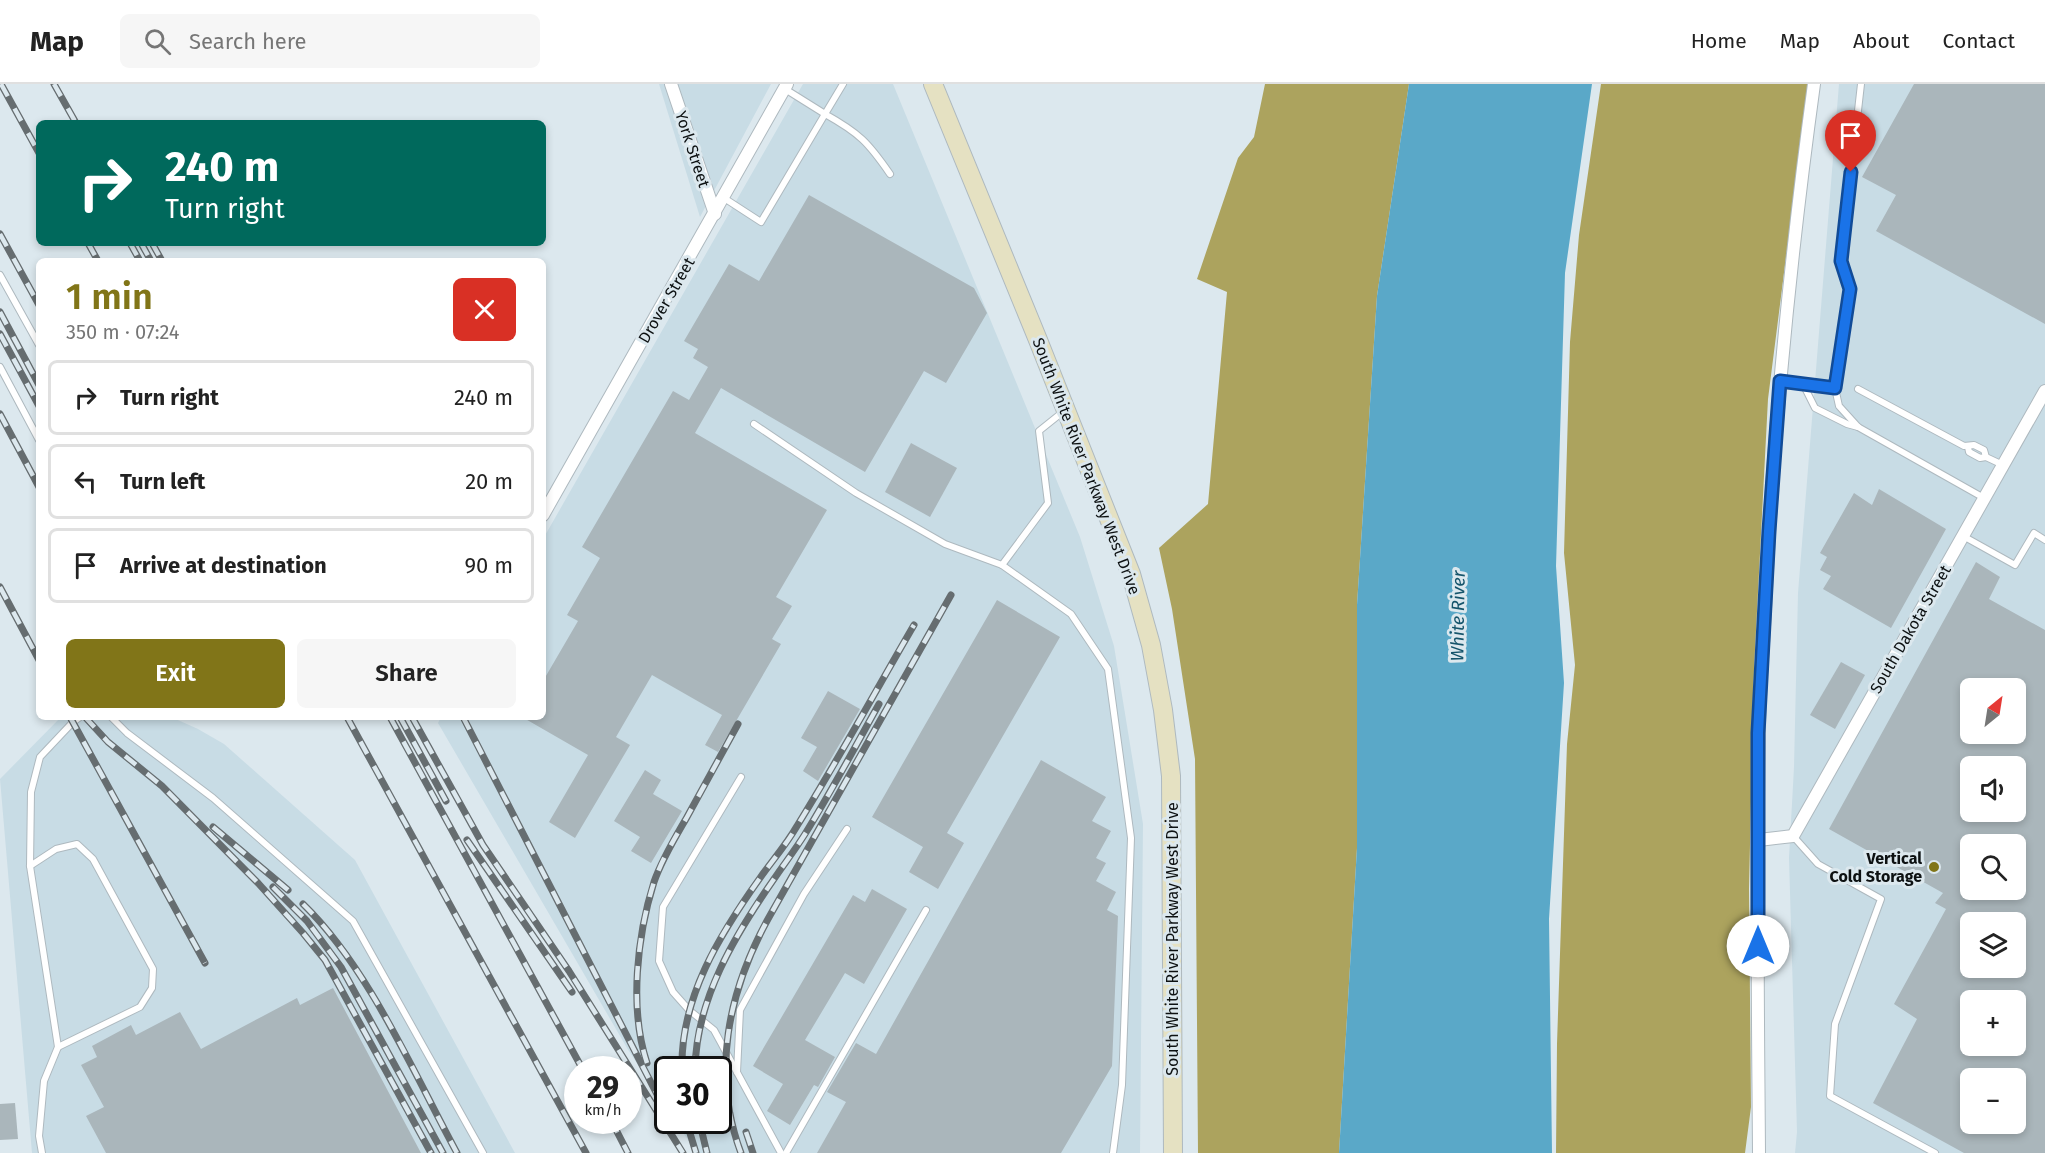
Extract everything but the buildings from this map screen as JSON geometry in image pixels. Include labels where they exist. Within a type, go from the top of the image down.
[{"type":"street","name":"York Street","points":[[671,84],[715,214]]},
{"type":"street","name":"South White River Parkway West Drive","points":[[933,84],[1066,410],[1135,588],[1151,645],[1163,710],[1172,798],[1173,1153]]},
{"type":"street","points":[[1759,1153],[1758,733],[1780,381],[1795,222],[1814,84]]},
{"type":"street","name":"Drover Street","points":[[546,510],[786,86]]},
{"type":"street","name":"South Dakota Street","points":[[1793,836],[2045,391]]},
{"type":"street","points":[[1759,840],[1793,836]]},
{"type":"lane","points":[[724,198],[761,222],[843,84]]},
{"type":"lane","points":[[1858,427],[1839,406],[1835,388],[1850,289],[1841,261],[1861,84]]},
{"type":"lane","points":[[786,86],[825,114],[852,129],[872,147],[890,174]]},
{"type":"lane","points":[[0,275],[36,340]]},
{"type":"lane","points":[[0,367],[36,434]]},
{"type":"lane","points":[[1780,381],[1835,388]]},
{"type":"lane","points":[[1803,384],[1815,408],[1858,427],[1984,498]]},
{"type":"lane","points":[[1858,389],[1968,447],[1969,452],[1976,456],[1986,457],[2003,465]]},
{"type":"lane","points":[[1002,565],[1048,503],[1039,431],[1066,410]]},
{"type":"lane","points":[[754,424],[856,493],[935,538],[1002,565],[1071,614],[1108,669],[1131,838],[1122,1085],[1113,1153]]},
{"type":"lane","points":[[1963,536],[2015,565],[2034,533],[2045,540]]},
{"type":"lane","points":[[42,1153],[39,1136],[44,1081],[58,1047],[30,866],[31,792],[40,757],[76,720]]},
{"type":"lane","points":[[114,720],[127,733],[213,798],[353,921],[483,1153]]},
{"type":"lane","points":[[741,777],[663,907],[659,961],[673,992],[689,1010],[714,1029],[737,1074],[784,1153],[926,910]]},
{"type":"lane","points":[[737,1074],[740,1010],[804,894],[847,829]]},
{"type":"lane","points":[[1793,836],[1818,864],[1881,899],[1835,1024],[1830,1096],[1935,1153]]},
{"type":"lane","points":[[30,866],[56,849],[77,844],[93,859],[153,969],[152,988],[140,1007],[58,1047]]},
{"type":"shaded area","points":[[659,84],[771,84],[700,217]]},
{"type":"shaded area","points":[[803,84],[893,84],[1080,537],[1114,646],[1143,824],[1140,1153],[697,1153],[684,1134],[732,1134],[732,1056],[654,1056],[654,1090],[642,1071],[642,1056],[632,1056],[627,1048],[438,723],[440,720],[546,720],[546,534]]},
{"type":"shaded area","points":[[1265,84],[1409,84],[1377,296],[1357,605],[1357,848],[1339,1153],[1198,1153],[1195,759],[1172,609],[1159,548],[1208,504],[1227,292],[1197,279],[1238,158],[1254,137]]},
{"type":"shaded area","points":[[1601,84],[1808,84],[1768,399],[1754,669],[1749,889],[1751,1107],[1745,1153],[1556,1153],[1557,1044],[1567,744],[1575,665],[1564,553],[1570,342],[1579,235]]},
{"type":"shaded area","points":[[1839,84],[2045,84],[2045,1153],[1795,1153],[1797,1132],[1789,858],[1794,767],[1798,593]]},
{"type":"shaded area","points":[[58,720],[178,720],[224,744],[355,860],[515,1153],[32,1153],[0,779]]},
{"type":"water","name":"White River","points":[[1409,84],[1592,84],[1565,273],[1556,566],[1564,683],[1549,919],[1552,1153],[1339,1153],[1357,848],[1357,605],[1377,296]]},
{"type":"railway","points":[[1,84],[36,148]]},
{"type":"railway","points":[[54,84],[74,120]]},
{"type":"railway","points":[[0,234],[36,300]]},
{"type":"railway","points":[[90,246],[96,258]]},
{"type":"railway","points":[[132,246],[138,258]]},
{"type":"railway","points":[[143,246],[149,258]]},
{"type":"railway","points":[[154,246],[160,258]]},
{"type":"railway","points":[[0,312],[36,379]]},
{"type":"railway","points":[[0,334],[36,400]]},
{"type":"railway","points":[[0,414],[36,481]]},
{"type":"railway","points":[[0,587],[36,654]]},
{"type":"railway","points":[[741,1153],[732,1123],[727,1093],[726,1063],[728,1033],[743,975],[768,919],[951,595]]},
{"type":"railway","points":[[683,1056],[683,1043],[695,992],[717,944],[745,899],[793,833],[914,625]]},
{"type":"railway","points":[[696,1056],[702,1018],[710,993],[732,945],[759,900],[815,818],[879,704]]},
{"type":"railway","points":[[72,720],[205,963]]},
{"type":"railway","points":[[88,720],[108,742],[162,786],[258,883],[325,960],[431,1153]]},
{"type":"railway","points":[[349,720],[586,1153]]},
{"type":"railway","points":[[392,720],[575,1056]]},
{"type":"railway","points":[[402,720],[446,801]]},
{"type":"railway","points":[[414,720],[483,845],[569,971],[683,1153]]},
{"type":"railway","points":[[465,720],[654,1088]]},
{"type":"railway","points":[[647,1063],[638,1020],[637,972],[648,903],[665,857],[738,724]]},
{"type":"railway","points":[[213,827],[288,890]]},
{"type":"railway","points":[[467,840],[572,992]]},
{"type":"railway","points":[[273,887],[307,921],[341,967],[443,1153]]},
{"type":"railway","points":[[303,904],[327,930],[369,990],[457,1153]]},
{"type":"railway","points":[[746,1132],[753,1153]]},
{"type":"railway","points":[[618,1134],[628,1153]]},
{"type":"railway","points":[[690,1134],[696,1153]]},
{"type":"railway","points":[[702,1134],[707,1153]]},
{"type":"place","name":"Vertical Cold Storage","points":[[1934,867]]},
{"type":"route","points":[[1758,946],[1758,733],[1780,381],[1835,388],[1850,289],[1841,261],[1851,172]]}]
